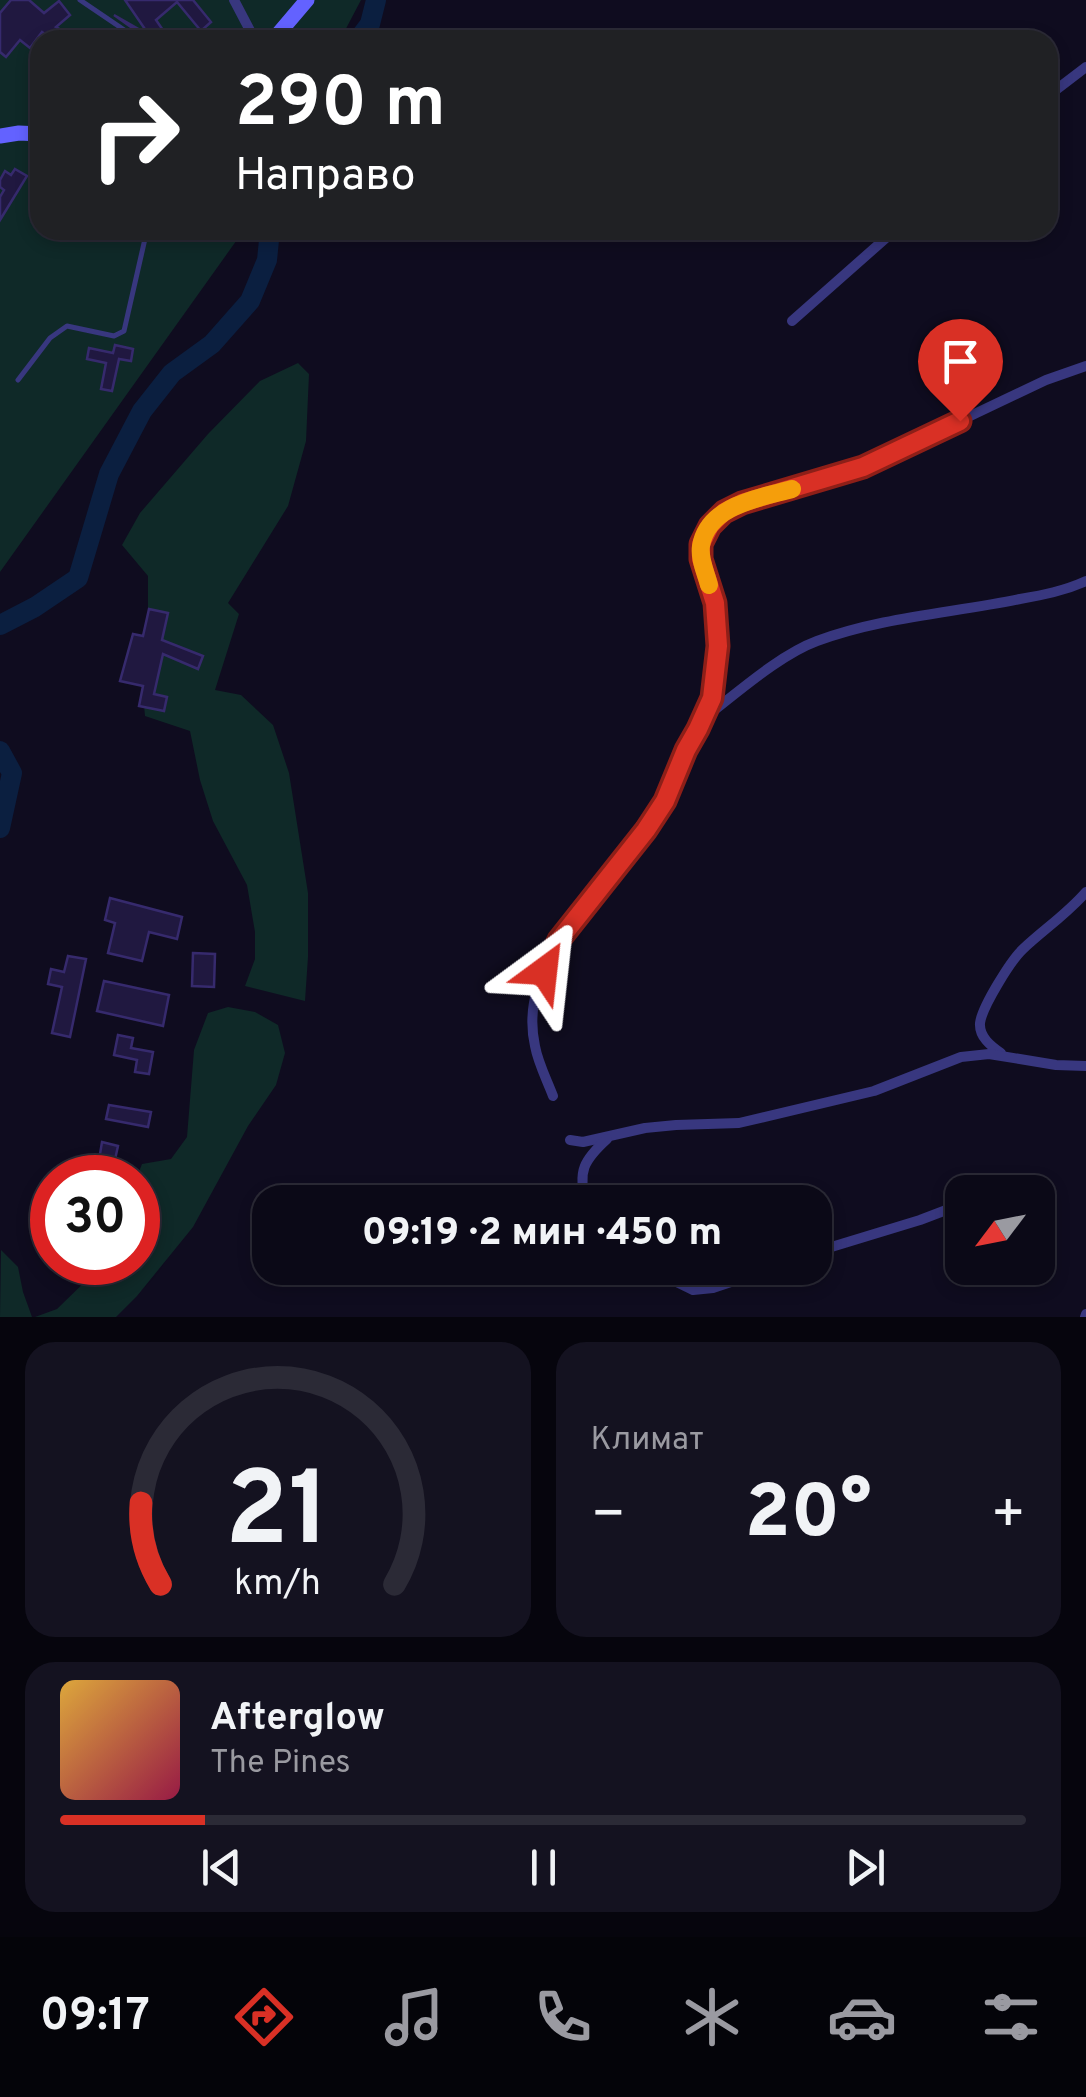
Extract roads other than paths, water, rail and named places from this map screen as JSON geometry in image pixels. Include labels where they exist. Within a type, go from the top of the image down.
[{"type":"street","points":[[234,0],[250,30]]},
{"type":"street","points":[[282,30],[307,0]]},
{"type":"street","points":[[1058,88],[1086,67]]},
{"type":"street","points":[[0,136],[30,134]]},
{"type":"street","points":[[792,321],[884,240]]},
{"type":"street","points":[[553,1096],[535,1048],[532,1021],[544,971],[559,940],[665,801],[712,698],[718,646],[715,603],[701,559],[701,544],[710,526],[724,512],[742,503],[863,467],[1046,380],[1086,366]]},
{"type":"street","points":[[702,720],[791,653],[814,642],[871,624],[986,606],[1065,590],[1086,581]]},
{"type":"street","points":[[1006,1057],[986,1042],[980,1025],[986,1007],[1019,952],[1086,892]]},
{"type":"street","points":[[570,1140],[608,1138],[645,1128],[739,1122],[874,1090],[962,1057],[990,1054],[1086,1066]]},
{"type":"street","points":[[582,1185],[584,1166],[608,1138]]},
{"type":"street","points":[[832,1247],[945,1210]]},
{"type":"street","points":[[683,1285],[693,1290],[722,1285]]},
{"type":"lane","points":[[80,0],[124,30]]},
{"type":"lane","points":[[18,380],[50,338],[67,326],[114,336],[124,331],[145,240]]},
{"type":"waterway","points":[[366,30],[376,0]]},
{"type":"waterway","points":[[0,625],[78,578],[109,474],[142,411],[172,373],[212,344],[250,301],[267,260],[269,240]]},
{"type":"waterway","points":[[0,751],[12,773],[0,828]]}]
